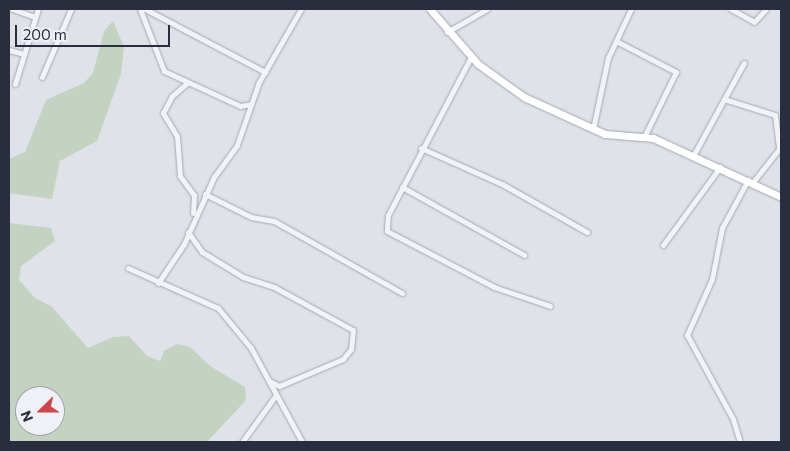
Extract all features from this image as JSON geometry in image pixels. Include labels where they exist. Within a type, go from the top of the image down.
[{"type":"main road","points":[[430,9],[447,32],[471,56],[524,97],[593,129],[644,137],[693,156],[751,180],[781,197]]},
{"type":"street","points":[[12,9],[35,17]]},
{"type":"street","points":[[16,84],[38,9]]},
{"type":"street","points":[[42,77],[71,9]]},
{"type":"street","points":[[140,9],[161,69],[187,83],[240,106],[251,104]]},
{"type":"street","points":[[145,9],[265,72]]},
{"type":"street","points":[[158,283],[188,232],[193,216],[205,194],[237,145],[251,104],[265,72],[301,9]]},
{"type":"street","points":[[447,32],[487,9]]},
{"type":"street","points":[[593,129],[606,65],[631,9]]},
{"type":"street","points":[[731,9],[754,22],[766,9]]},
{"type":"street","points":[[616,41],[676,72],[644,137]]},
{"type":"street","points":[[9,50],[24,54]]},
{"type":"street","points":[[471,56],[421,148],[388,215],[389,234],[494,287],[550,306]]},
{"type":"street","points":[[693,156],[744,63]]},
{"type":"street","points":[[187,83],[172,96],[163,114],[177,136],[180,176],[194,195],[193,216]]},
{"type":"street","points":[[724,99],[775,115],[780,147],[751,180],[722,228],[712,279],[687,335],[732,419],[740,442]]},
{"type":"street","points":[[421,148],[502,184],[587,232]]},
{"type":"street","points":[[664,244],[720,167]]},
{"type":"street","points":[[402,187],[524,255]]},
{"type":"street","points":[[205,194],[251,217],[274,221],[402,293]]},
{"type":"street","points":[[188,232],[202,252],[244,277],[274,287],[353,330],[351,349],[343,359],[279,386],[270,381]]},
{"type":"street","points":[[128,268],[158,283],[218,308],[251,348],[302,442]]},
{"type":"street","points":[[242,442],[276,395]]},
{"type":"green space","points":[[113,21],[124,47],[121,74],[97,141],[60,161],[52,199],[9,193],[9,159],[25,152],[46,100],[84,83],[93,73],[104,31]]},
{"type":"green space","points":[[9,223],[51,228],[55,241],[21,266],[19,280],[35,298],[51,306],[88,348],[113,337],[129,336],[147,356],[160,361],[164,351],[177,344],[190,347],[210,366],[245,387],[246,400],[207,442],[9,442]]}]
